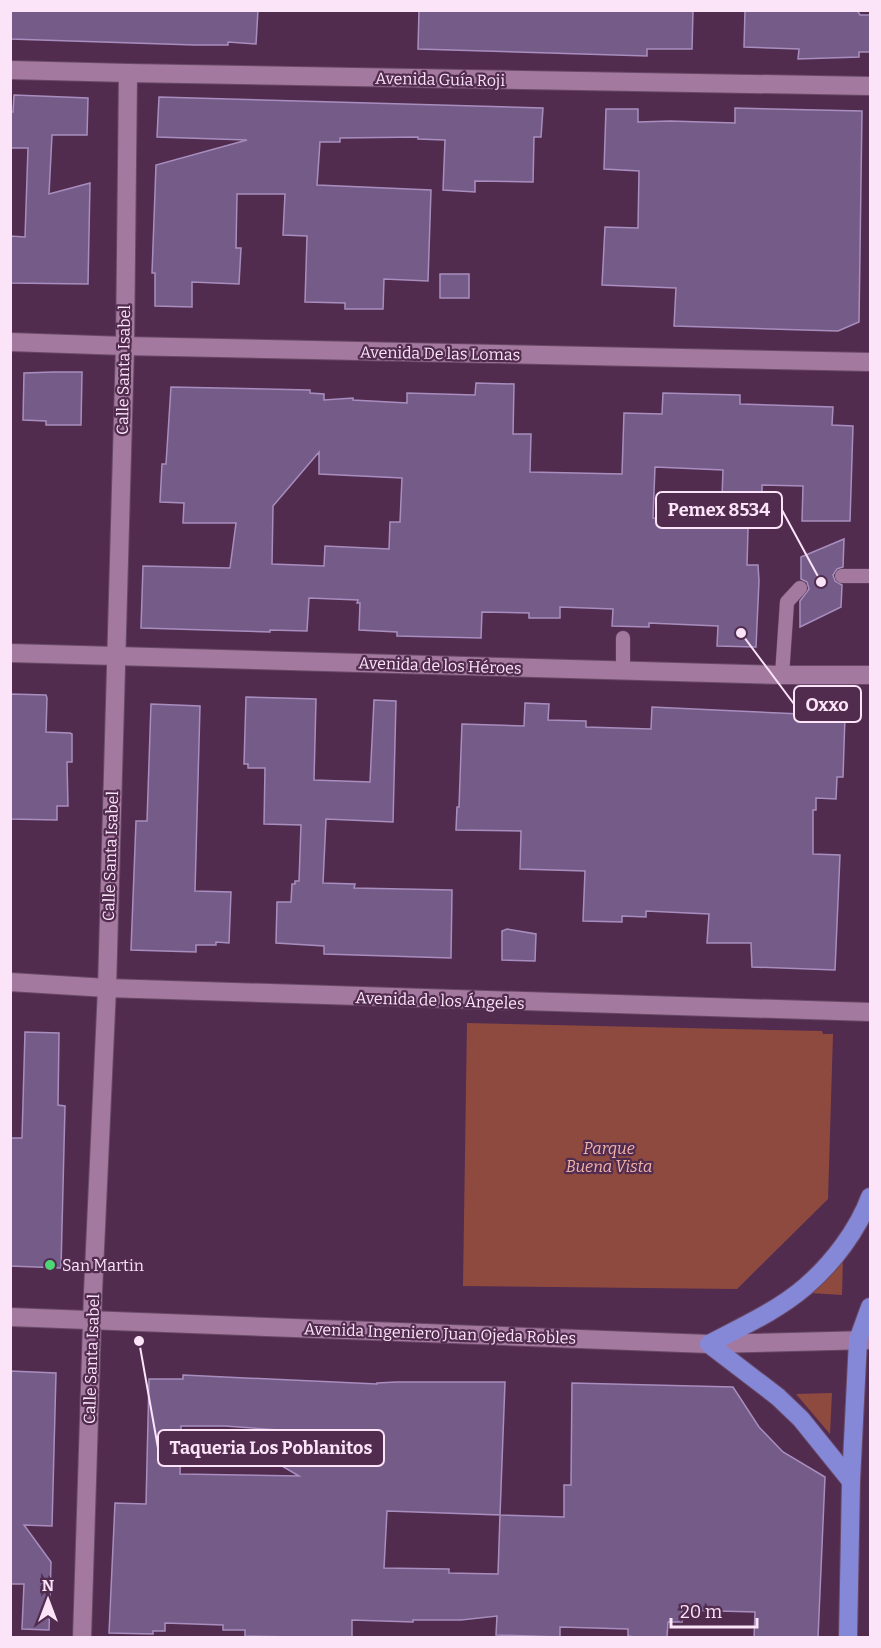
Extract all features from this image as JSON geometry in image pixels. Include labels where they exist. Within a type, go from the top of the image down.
[{"type":"main road","points":[[851,1481],[801,1419],[778,1397],[709,1344],[761,1316],[805,1287],[845,1242],[863,1215],[870,1197]]},
{"type":"main road","points":[[849,1638],[851,1481],[864,1340],[870,1306]]},
{"type":"street","name":"Avenida Guía Roji","points":[[10,70],[128,74],[870,86]]},
{"type":"street","name":"Calle Santa Isabel","points":[[81,1638],[106,988],[125,346],[128,74]]},
{"type":"street","name":"Avenida De las Lomas","points":[[10,342],[870,362]]},
{"type":"street","name":"Avenida de los Héroes","points":[[10,653],[782,675],[870,675]]},
{"type":"street","name":"Avenida de los Ángeles","points":[[10,982],[106,988],[870,1012]]},
{"type":"street","name":"Avenida Ingeniero Juan Ojeda Robles","points":[[10,1317],[709,1344],[864,1340]]},
{"type":"lane","points":[[843,576],[870,576]]},
{"type":"lane","points":[[782,675],[787,602],[800,588]]},
{"type":"lane","points":[[623,638],[623,670]]},
{"type":"green space","name":"Parque Buena Vista","points":[[467,1023],[822,1031],[823,1034],[833,1034],[828,1199],[737,1289],[463,1286]]},
{"type":"green space","points":[[843,1255],[842,1295],[810,1293]]},
{"type":"green space","points":[[832,1393],[830,1434],[796,1394]]},
{"type":"building","points":[[10,10],[258,10],[256,44],[228,42],[228,45],[195,45],[10,39]]},
{"type":"building","points":[[419,10],[693,10],[692,49],[647,49],[647,56],[418,49]]},
{"type":"building","points":[[745,10],[857,10],[860,15],[870,15],[870,52],[859,52],[859,57],[798,59],[799,49],[744,47]]},
{"type":"building","points":[[14,95],[88,98],[87,135],[52,135],[49,194],[90,183],[88,284],[10,283],[10,236],[25,237],[28,148],[10,148],[10,112],[13,112]]},
{"type":"building","points":[[159,97],[543,108],[541,137],[534,137],[533,182],[475,181],[475,192],[443,190],[445,140],[418,139],[418,137],[340,138],[340,142],[320,142],[317,185],[431,190],[428,281],[384,279],[383,309],[345,309],[345,303],[305,302],[307,236],[283,235],[285,194],[237,194],[236,248],[241,248],[239,284],[192,282],[192,307],[155,306],[155,273],[152,273],[156,165],[247,140],[157,137]]},
{"type":"building","points":[[735,108],[862,111],[859,322],[838,331],[674,326],[676,288],[602,285],[605,227],[638,228],[639,171],[604,169],[606,109],[638,109],[638,122],[735,123]]},
{"type":"building","points":[[440,274],[469,274],[469,298],[440,298]]},
{"type":"building","points":[[82,372],[81,425],[46,425],[46,421],[23,420],[24,373]]},
{"type":"building","points":[[476,383],[514,384],[513,434],[531,434],[530,472],[622,474],[624,413],[662,414],[663,393],[740,395],[740,404],[833,407],[832,425],[853,426],[850,521],[802,521],[803,486],[762,485],[762,495],[749,495],[747,565],[758,565],[759,581],[756,647],[717,646],[718,626],[649,623],[649,627],[612,626],[613,609],[560,607],[560,618],[529,618],[529,613],[482,612],[481,638],[397,636],[397,632],[359,630],[360,603],[357,603],[358,600],[309,598],[307,631],[141,628],[143,566],[230,568],[236,523],[183,523],[184,503],[160,502],[162,464],[166,464],[171,387],[310,390],[310,393],[324,394],[324,400],[353,398],[353,400],[407,403],[407,393],[475,395]],"holes":[[[319,452],[319,474],[402,478],[400,522],[390,522],[389,549],[325,546],[324,566],[272,564],[273,506]],[[655,467],[723,470],[721,523],[653,518]]]},
{"type":"building","points":[[844,539],[843,567],[837,569],[833,575],[835,581],[842,585],[841,607],[800,627],[800,601],[809,589],[807,582],[801,579],[801,557]]},
{"type":"building","points":[[10,694],[46,695],[46,732],[72,734],[72,762],[67,762],[68,806],[57,806],[57,820],[10,819]]},
{"type":"building","points":[[246,697],[316,699],[314,780],[370,782],[374,700],[396,701],[393,822],[326,819],[323,883],[355,884],[354,888],[452,890],[451,958],[324,954],[324,946],[276,943],[277,902],[291,902],[292,884],[299,881],[301,825],[264,824],[265,768],[248,768],[248,764],[244,764]]},
{"type":"building","points":[[525,703],[549,704],[548,720],[586,721],[586,727],[651,729],[652,707],[845,716],[843,777],[837,777],[836,799],[816,798],[816,810],[813,810],[813,854],[840,855],[835,970],[752,967],[751,943],[707,943],[709,914],[646,911],[646,917],[622,916],[622,922],[583,921],[585,871],[520,869],[521,831],[456,830],[462,724],[524,726]]},
{"type":"building","points":[[151,704],[200,706],[195,891],[231,892],[229,943],[196,945],[196,952],[131,950],[136,821],[147,821]]},
{"type":"building","points":[[507,929],[536,934],[535,961],[502,960],[502,931]]},
{"type":"building","points":[[25,1032],[59,1033],[58,1105],[65,1106],[61,1268],[10,1266],[10,1138],[22,1138]]},
{"type":"building","points":[[10,1371],[56,1373],[52,1526],[24,1525],[51,1562],[49,1630],[22,1629],[24,1584],[10,1584]]},
{"type":"building","points":[[183,1375],[377,1384],[505,1382],[500,1515],[564,1517],[564,1485],[571,1485],[572,1383],[733,1387],[759,1427],[783,1452],[825,1477],[818,1638],[754,1638],[755,1612],[682,1610],[682,1622],[668,1622],[667,1637],[628,1636],[628,1629],[560,1627],[560,1637],[496,1635],[497,1616],[461,1620],[413,1620],[413,1622],[352,1620],[352,1638],[245,1636],[245,1630],[223,1630],[223,1625],[165,1623],[165,1631],[153,1631],[153,1634],[109,1633],[115,1503],[146,1504],[149,1379],[183,1379]],"holes":[[[181,1426],[225,1426],[278,1430],[277,1463],[299,1476],[180,1474]],[[387,1511],[500,1515],[498,1574],[449,1573],[449,1569],[384,1568]]]},
{"type":"place","name":"Pemex 8534","points":[[821,582]]},
{"type":"place","name":"Oxxo","points":[[741,633]]},
{"type":"place","name":"San Martin","points":[[50,1265]]},
{"type":"place","name":"Taqueria Los Poblanitos","points":[[139,1341]]}]
